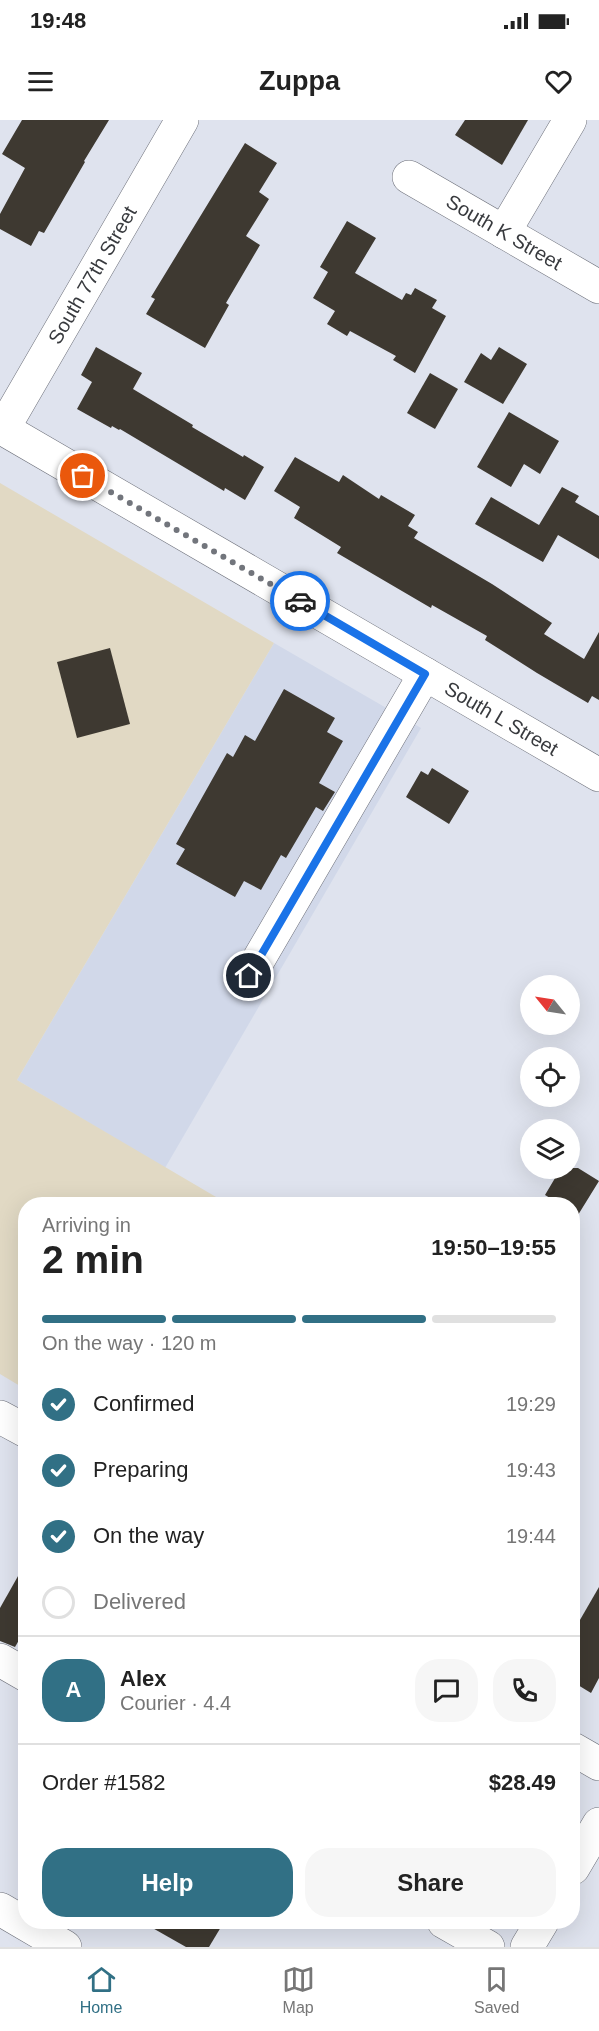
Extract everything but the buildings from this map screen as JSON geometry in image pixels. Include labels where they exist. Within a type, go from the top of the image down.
[{"type":"street","name":"South 77th Street","points":[[2,428],[182,120]]},
{"type":"street","points":[[504,232],[570,120]]},
{"type":"street","name":"South K Street","points":[[409,177],[599,287]]},
{"type":"street","name":"South L Street","points":[[2,428],[599,775]]},
{"type":"street","points":[[249,976],[425,674]]},
{"type":"street","points":[[0,1417],[18,1427]]},
{"type":"street","points":[[0,1660],[18,1670]]},
{"type":"street","points":[[580,1753],[599,1764]]},
{"type":"street","points":[[580,1856],[599,1824]]},
{"type":"street","points":[[0,1909],[18,1920]]},
{"type":"street","points":[[34,1929],[65,1947]]},
{"type":"street","points":[[456,1929],[488,1947]]},
{"type":"street","points":[[527,1947],[538,1929]]},
{"type":"shaded area","points":[[0,483],[274,643],[17,1080],[216,1197],[18,1197],[18,1385],[0,1374]]},
{"type":"shaded area","points":[[274,643],[421,728],[165,1168],[17,1080]]},
{"type":"way so far","points":[[83,476],[300,601]]},
{"type":"route","points":[[249,976],[425,674],[300,601]]}]
